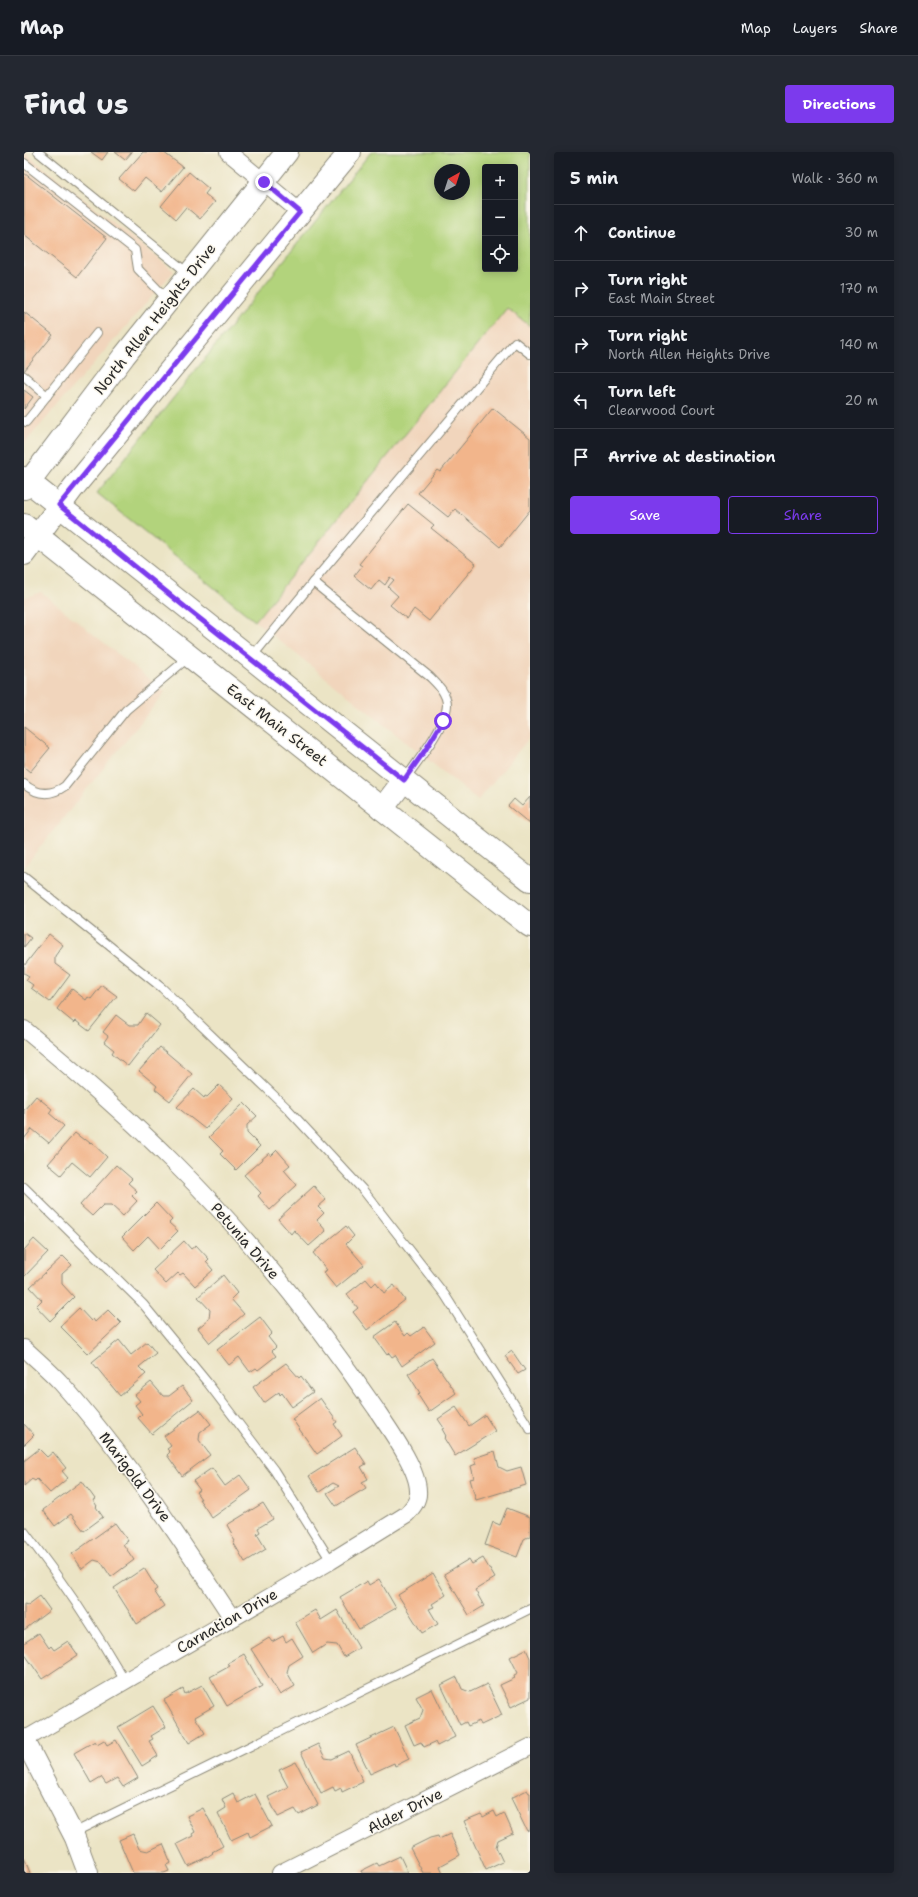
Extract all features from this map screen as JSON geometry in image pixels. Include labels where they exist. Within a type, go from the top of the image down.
[{"type":"main road","name":"North Allen Heights Drive","points":[[26,482],[287,152]]},
{"type":"main road","points":[[24,554],[31,530],[59,505],[350,152]]},
{"type":"main road","points":[[26,482],[59,505],[530,880]]},
{"type":"main road","name":"East Main Street","points":[[31,530],[530,926]]},
{"type":"main road","points":[[382,809],[404,780]]},
{"type":"street","points":[[228,152],[300,212]]},
{"type":"street","name":"Petunia Drive","points":[[24,1029],[73,1069],[135,1125],[176,1165],[243,1236],[315,1324],[373,1405],[390,1430],[414,1473],[418,1492]]},
{"type":"street","name":"Marigold Drive","points":[[24,1348],[60,1382],[112,1444],[149,1492],[232,1618]]},
{"type":"street","name":"Carnation Drive","points":[[24,1740],[407,1514],[415,1504],[418,1492]]},
{"type":"street","points":[[24,1740],[73,1833],[88,1873]]},
{"type":"street","name":"Alder Drive","points":[[280,1873],[530,1747]]},
{"type":"lane","points":[[38,152],[190,275]]},
{"type":"lane","points":[[24,163],[135,250],[138,269],[168,301]]},
{"type":"lane","points":[[24,421],[26,422],[96,333]]},
{"type":"lane","points":[[251,658],[312,582],[515,342],[530,354]]},
{"type":"lane","points":[[24,376],[47,396]]},
{"type":"lane","points":[[312,582],[430,677],[441,688],[447,704],[443,721],[426,749],[404,780]]},
{"type":"lane","points":[[24,784],[45,794],[58,791],[65,786],[126,710],[190,656]]},
{"type":"lane","points":[[24,877],[162,988],[286,1107],[342,1168],[362,1190],[445,1295],[530,1429]]},
{"type":"lane","points":[[24,1187],[148,1310],[207,1382],[274,1470],[331,1560]]},
{"type":"lane","points":[[24,1532],[50,1564],[85,1616],[125,1681]]},
{"type":"lane","points":[[73,1833],[530,1609]]},
{"type":"shaded area","points":[[24,152],[174,271],[24,444]]},
{"type":"shaded area","points":[[507,307],[530,326],[530,737],[478,800],[255,621]]},
{"type":"shaded area","points":[[41,592],[165,692],[24,867],[24,598]]},
{"type":"green space","points":[[371,152],[530,152],[530,326],[507,308],[255,621],[97,493]]},
{"type":"building","points":[[91,152],[108,152],[102,160]]},
{"type":"building","points":[[115,152],[132,152],[125,160]]},
{"type":"building","points":[[143,152],[163,152],[183,167],[162,192],[145,178],[134,191],[119,179]]},
{"type":"building","points":[[189,172],[209,189],[205,194],[215,202],[200,219],[186,207],[176,219],[161,206]]},
{"type":"building","points":[[24,173],[107,238],[77,277],[24,235]]},
{"type":"building","points":[[24,312],[53,335],[24,371]]},
{"type":"building","points":[[24,390],[33,397],[24,409]]},
{"type":"building","points":[[493,408],[530,438],[530,510],[500,547],[455,509],[448,517],[418,493],[437,470],[440,472]]},
{"type":"building","points":[[408,504],[434,525],[431,528],[476,564],[429,621],[414,609],[407,619],[390,605],[398,596],[388,587],[394,580],[390,577],[385,585],[379,580],[371,590],[354,576],[362,566],[359,564]]},
{"type":"building","points":[[24,727],[50,748],[30,772],[24,767]]},
{"type":"building","points":[[530,797],[530,824],[508,806],[514,799],[522,806]]},
{"type":"building","points":[[24,933],[31,938],[24,947]]},
{"type":"building","points":[[49,934],[63,945],[55,956],[55,964],[70,975],[50,1002],[31,988],[33,985],[26,980],[29,976],[24,973],[24,966]]},
{"type":"building","points":[[102,985],[117,996],[89,1031],[76,1021],[74,1023],[57,1009],[72,989],[86,1000],[88,997],[91,999]]},
{"type":"building","points":[[146,1013],[160,1025],[128,1066],[112,1053],[114,1050],[104,1042],[108,1036],[103,1032],[116,1015],[129,1025],[138,1025]]},
{"type":"building","points":[[160,1047],[192,1074],[170,1101],[155,1089],[157,1086],[139,1071]]},
{"type":"building","points":[[219,1085],[233,1098],[205,1129],[177,1107],[194,1089],[204,1098],[205,1096],[207,1097]]},
{"type":"building","points":[[36,1096],[52,1109],[49,1113],[64,1126],[49,1143],[32,1129],[24,1139],[24,1110]]},
{"type":"building","points":[[244,1103],[257,1116],[247,1125],[247,1133],[260,1146],[236,1170],[220,1154],[223,1151],[209,1137]]},
{"type":"building","points":[[75,1133],[84,1140],[85,1139],[90,1143],[91,1142],[107,1157],[90,1177],[72,1162],[61,1175],[48,1164]]},
{"type":"building","points":[[277,1150],[290,1165],[284,1170],[297,1185],[270,1210],[258,1196],[261,1193],[244,1175],[269,1153],[271,1156]]},
{"type":"building","points":[[116,1165],[132,1179],[128,1183],[137,1191],[132,1196],[137,1201],[123,1216],[111,1205],[103,1205],[92,1216],[80,1205]]},
{"type":"building","points":[[314,1186],[326,1200],[318,1207],[324,1213],[317,1220],[326,1231],[309,1246],[294,1230],[291,1234],[278,1219]]},
{"type":"building","points":[[156,1203],[172,1220],[169,1223],[178,1231],[160,1249],[148,1236],[134,1250],[122,1237]]},
{"type":"building","points":[[346,1226],[354,1236],[346,1244],[364,1265],[336,1288],[323,1272],[327,1270],[313,1253]]},
{"type":"building","points":[[34,1239],[48,1252],[24,1277],[24,1250]]},
{"type":"building","points":[[184,1241],[191,1249],[196,1245],[209,1259],[206,1262],[213,1270],[195,1286],[183,1273],[180,1275],[178,1273],[166,1284],[153,1270]]},
{"type":"building","points":[[63,1256],[72,1265],[62,1274],[62,1284],[74,1297],[50,1321],[36,1306],[42,1300],[30,1287]]},
{"type":"building","points":[[223,1275],[237,1293],[231,1299],[244,1314],[210,1343],[198,1328],[209,1319],[210,1310],[198,1297]]},
{"type":"building","points":[[366,1279],[372,1286],[376,1282],[384,1293],[394,1285],[405,1300],[367,1330],[353,1312],[358,1308],[347,1294]]},
{"type":"building","points":[[79,1308],[91,1321],[93,1319],[95,1322],[108,1310],[121,1323],[88,1354],[60,1326]]},
{"type":"building","points":[[260,1317],[272,1333],[268,1337],[276,1347],[272,1351],[276,1356],[258,1370],[256,1368],[250,1372],[239,1357],[229,1365],[217,1350]]},
{"type":"building","points":[[395,1322],[405,1336],[408,1333],[411,1336],[424,1327],[435,1342],[402,1366],[395,1355],[392,1357],[389,1353],[387,1355],[374,1337]]},
{"type":"building","points":[[119,1340],[131,1355],[147,1342],[156,1353],[139,1367],[146,1374],[120,1396],[92,1362]]},
{"type":"building","points":[[512,1351],[525,1370],[518,1374],[505,1356]]},
{"type":"building","points":[[432,1358],[456,1393],[429,1412],[418,1395],[420,1393],[408,1374]]},
{"type":"building","points":[[286,1363],[299,1378],[301,1376],[313,1392],[292,1407],[282,1393],[280,1395],[279,1392],[264,1403],[253,1387]]},
{"type":"building","points":[[151,1382],[163,1396],[169,1396],[182,1386],[193,1400],[152,1434],[138,1418],[142,1414],[135,1405],[140,1401],[135,1395]]},
{"type":"building","points":[[320,1398],[337,1422],[334,1424],[342,1436],[317,1454],[292,1419]]},
{"type":"building","points":[[456,1407],[469,1426],[485,1415],[495,1431],[455,1456],[444,1438],[446,1436],[442,1429],[444,1428],[438,1419]]},
{"type":"building","points":[[200,1410],[211,1424],[200,1432],[199,1440],[210,1455],[182,1476],[167,1455],[170,1452],[167,1449],[171,1446],[164,1436]]},
{"type":"building","points":[[24,1424],[34,1435],[24,1445]]},
{"type":"building","points":[[355,1447],[366,1464],[361,1467],[368,1479],[362,1482],[366,1488],[336,1506],[327,1493],[339,1486],[333,1483],[319,1492],[309,1476]]},
{"type":"building","points":[[39,1449],[47,1457],[53,1452],[66,1468],[62,1471],[68,1478],[50,1493],[37,1479],[35,1481],[32,1479],[24,1486],[24,1461]]},
{"type":"building","points":[[495,1451],[499,1467],[507,1471],[521,1467],[526,1485],[476,1500],[470,1479],[474,1478],[471,1466],[476,1464],[474,1458]]},
{"type":"building","points":[[212,1468],[225,1486],[240,1475],[251,1490],[212,1518],[199,1499],[201,1499],[196,1492],[200,1490],[193,1481]]},
{"type":"building","points":[[82,1481],[95,1499],[93,1500],[97,1506],[96,1507],[103,1517],[84,1531],[71,1514],[55,1526],[43,1510]]},
{"type":"building","points":[[263,1503],[273,1519],[258,1528],[260,1532],[257,1534],[266,1549],[245,1562],[233,1542],[235,1541],[227,1525]]},
{"type":"building","points":[[507,1508],[530,1517],[530,1536],[524,1539],[517,1557],[485,1545],[493,1522],[500,1525]]},
{"type":"building","points":[[115,1523],[128,1541],[123,1544],[134,1560],[111,1577],[101,1562],[94,1560],[82,1569],[72,1554]]},
{"type":"building","points":[[483,1558],[495,1578],[475,1590],[484,1606],[469,1615],[444,1574],[469,1559],[472,1564]]},
{"type":"building","points":[[144,1568],[157,1589],[154,1591],[164,1606],[137,1624],[114,1588]]},
{"type":"building","points":[[433,1573],[446,1595],[432,1604],[434,1607],[429,1609],[438,1624],[422,1633],[398,1595]]},
{"type":"building","points":[[379,1579],[396,1608],[359,1629],[340,1597],[367,1581],[369,1585]]},
{"type":"building","points":[[40,1596],[50,1610],[24,1630],[24,1604],[28,1605]]},
{"type":"building","points":[[315,1610],[321,1620],[337,1610],[359,1648],[344,1657],[337,1645],[327,1644],[313,1653],[295,1622]]},
{"type":"building","points":[[39,1633],[49,1648],[51,1646],[54,1650],[68,1641],[78,1655],[42,1679],[24,1653],[24,1643]]},
{"type":"building","points":[[283,1636],[286,1642],[292,1638],[303,1656],[289,1665],[287,1672],[295,1686],[280,1695],[251,1649],[269,1638],[272,1642]]},
{"type":"building","points":[[526,1649],[530,1658],[530,1698],[511,1707],[500,1685],[515,1678],[514,1675],[518,1673],[510,1657]]},
{"type":"building","points":[[244,1654],[262,1686],[227,1706],[210,1677],[230,1666],[228,1663]]},
{"type":"building","points":[[457,1677],[462,1689],[470,1692],[487,1684],[502,1715],[481,1725],[479,1721],[468,1726],[466,1722],[460,1725],[441,1685]]},
{"type":"building","points":[[202,1685],[214,1706],[195,1717],[205,1733],[189,1743],[164,1700],[183,1689],[185,1694]]},
{"type":"building","points":[[432,1689],[455,1737],[437,1746],[435,1742],[424,1747],[421,1742],[414,1745],[405,1725],[420,1718],[423,1710],[416,1697]]},
{"type":"building","points":[[153,1706],[166,1727],[151,1736],[153,1739],[149,1741],[158,1756],[142,1766],[118,1727]]},
{"type":"building","points":[[394,1727],[409,1759],[395,1766],[394,1763],[370,1774],[356,1745]]},
{"type":"building","points":[[104,1740],[107,1745],[116,1740],[138,1778],[123,1787],[117,1778],[106,1784],[101,1777],[91,1783],[74,1753],[95,1741],[97,1744]]},
{"type":"building","points":[[318,1744],[325,1758],[332,1759],[349,1751],[363,1782],[342,1792],[341,1788],[335,1791],[333,1787],[321,1793],[301,1752]]},
{"type":"building","points":[[296,1762],[318,1805],[299,1815],[295,1809],[278,1817],[268,1797],[288,1787],[279,1770]]},
{"type":"building","points":[[527,1790],[530,1793],[530,1829],[527,1831],[511,1798]]},
{"type":"building","points":[[233,1793],[238,1803],[255,1794],[272,1826],[250,1837],[248,1832],[231,1840],[218,1813],[226,1808],[222,1799]]},
{"type":"building","points":[[203,1808],[223,1846],[212,1852],[213,1853],[207,1857],[188,1866],[177,1844],[193,1836],[192,1834],[195,1832],[187,1816]]},
{"type":"building","points":[[494,1811],[497,1817],[504,1813],[513,1833],[498,1840],[496,1847],[503,1862],[486,1870],[464,1821],[481,1814],[483,1817]]},
{"type":"building","points":[[133,1834],[139,1849],[148,1851],[163,1844],[171,1863],[166,1865],[169,1871],[164,1873],[133,1873],[119,1840]]},
{"type":"building","points":[[450,1834],[460,1855],[440,1866],[443,1873],[423,1873],[410,1848],[430,1838],[438,1836],[439,1839]]},
{"type":"building","points":[[400,1856],[408,1873],[362,1873],[361,1871],[377,1863],[379,1866]]},
{"type":"building","points":[[24,1857],[30,1873],[24,1873]]},
{"type":"route","points":[[264,182],[300,212],[59,505],[185,607],[404,780],[426,749],[443,721]]}]
